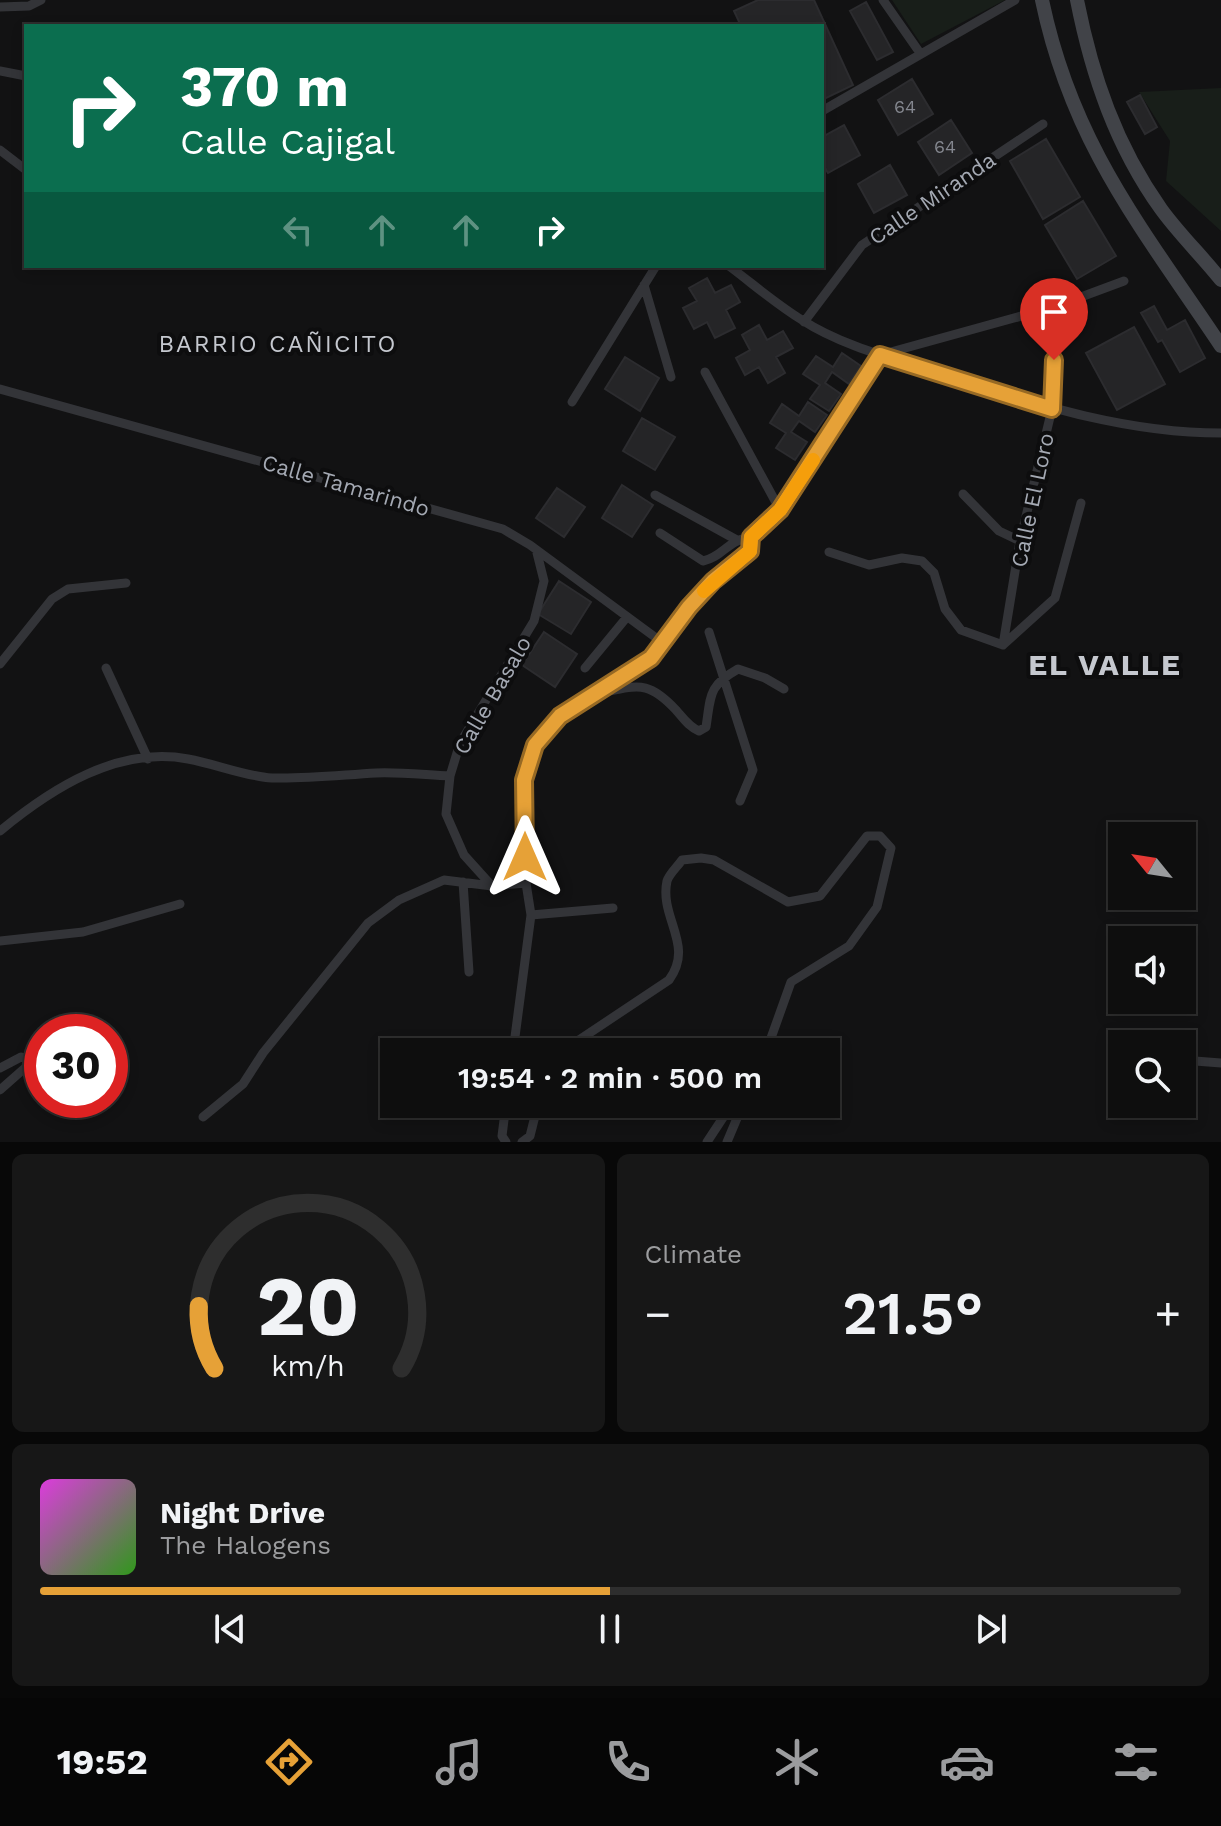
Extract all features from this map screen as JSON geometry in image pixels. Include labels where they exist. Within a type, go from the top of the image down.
[{"type":"main road","points":[[1042,0],[1057,63],[1087,138],[1123,204],[1221,346]]},
{"type":"main road","points":[[1077,0],[1090,62],[1123,146],[1162,209],[1221,280]]},
{"type":"street","points":[[0,7],[29,6],[41,0]]},
{"type":"street","points":[[883,0],[920,53]]},
{"type":"street","points":[[824,110],[1015,0]]},
{"type":"street","points":[[0,71],[24,76]]},
{"type":"street","name":"Calle Miranda","points":[[804,322],[862,245],[1043,124]]},
{"type":"street","points":[[0,150],[24,168]]},
{"type":"street","points":[[572,402],[655,268]]},
{"type":"street","points":[[732,268],[804,322],[880,355],[1052,409],[1117,423],[1189,433],[1221,433]]},
{"type":"street","points":[[660,533],[703,561],[710,560],[735,539],[751,537],[780,510],[880,355],[1054,307],[1124,281]]},
{"type":"street","points":[[644,285],[671,377]]},
{"type":"street","name":"Calle El Loro","points":[[1003,645],[1020,541],[1052,409],[1054,307]]},
{"type":"street","points":[[705,372],[780,510]]},
{"type":"street","name":"Calle Tamarindo","points":[[0,389],[503,529],[530,545],[663,643]]},
{"type":"street","points":[[963,494],[999,531],[1020,541]]},
{"type":"street","points":[[655,495],[735,539]]},
{"type":"street","points":[[829,552],[869,565],[902,558],[922,561],[934,573],[945,609],[961,630],[1003,645],[1055,598],[1081,503]]},
{"type":"street","points":[[515,1038],[531,915],[526,883],[524,780],[531,754],[560,716],[651,658],[713,581],[750,551],[751,537]]},
{"type":"street","name":"Calle Basalo","points":[[492,886],[464,855],[446,814],[450,776],[460,743],[534,621],[544,581],[537,553]]},
{"type":"street","points":[[0,664],[52,599],[68,589],[126,583]]},
{"type":"street","points":[[585,668],[627,617]]},
{"type":"street","points":[[709,632],[753,770],[740,801]]},
{"type":"street","points":[[106,668],[148,759]]},
{"type":"street","points":[[594,694],[645,685],[662,695],[692,728],[699,731],[706,727],[713,687],[738,669],[765,678],[784,689]]},
{"type":"street","points":[[0,831],[23,811],[81,777],[122,759],[185,758],[268,778],[329,778],[379,773],[450,776]]},
{"type":"street","points":[[582,1038],[669,980],[679,966],[679,946],[667,901],[667,879],[682,860],[714,860],[788,902],[820,896],[867,836],[880,836],[891,848],[877,907],[849,946],[791,982],[771,1038]]},
{"type":"street","points":[[203,1117],[243,1084],[263,1053],[368,923],[399,900],[444,880],[492,886],[526,883]]},
{"type":"street","points":[[463,882],[469,972]]},
{"type":"street","points":[[0,941],[83,932],[180,904]]},
{"type":"street","points":[[531,915],[613,908]]},
{"type":"street","points":[[0,1068],[21,1057],[27,1059],[26,1067],[0,1090]]},
{"type":"street","points":[[1196,1061],[1221,1063]]},
{"type":"street","points":[[504,1139],[505,1118]]},
{"type":"street","points":[[522,1142],[530,1136],[534,1118]]},
{"type":"street","points":[[707,1142],[723,1118]]},
{"type":"street","points":[[727,1142],[737,1118]]},
{"type":"shaded area","points":[[892,0],[1005,0],[921,44]]},
{"type":"shaded area","points":[[1221,88],[1221,231],[1166,181],[1170,141],[1139,92]]},
{"type":"building","points":[[758,0],[814,0],[853,85],[824,99],[824,24],[740,24],[734,11]]},
{"type":"building","points":[[866,2],[893,52],[877,60],[850,11]]},
{"type":"building","points":[[912,79],[933,114],[898,135],[878,100]]},
{"type":"building","points":[[1140,95],[1157,127],[1145,134],[1127,102]]},
{"type":"building","points":[[951,120],[972,153],[939,175],[918,142]]},
{"type":"building","points":[[844,125],[860,155],[828,173],[824,166],[824,136]]},
{"type":"building","points":[[1046,139],[1080,197],[1043,219],[1010,161]]},
{"type":"building","points":[[890,165],[907,195],[874,213],[858,184]]},
{"type":"building","points":[[1083,201],[1116,256],[1077,279],[1045,225]]},
{"type":"building","points":[[707,278],[715,293],[731,285],[740,302],[726,310],[735,328],[715,338],[707,322],[694,329],[683,308],[697,301],[689,288]]},
{"type":"building","points":[[1154,306],[1167,330],[1185,320],[1205,358],[1180,372],[1162,340],[1158,342],[1141,313]]},
{"type":"building","points":[[759,325],[767,340],[783,331],[793,348],[776,357],[785,373],[768,383],[759,367],[745,375],[736,358],[750,350],[742,335]]},
{"type":"building","points":[[1134,327],[1165,384],[1117,410],[1086,353]]},
{"type":"building","points":[[842,353],[861,366],[849,384],[832,372],[825,383],[841,394],[829,411],[810,399],[820,385],[803,374],[816,356],[833,367]]},
{"type":"building","points":[[625,357],[659,378],[640,411],[605,389]]},
{"type":"building","points":[[808,402],[827,415],[815,432],[799,421],[791,432],[807,442],[795,460],[776,448],[786,433],[770,423],[782,404],[799,416]]},
{"type":"building","points":[[642,418],[675,437],[655,470],[623,451]]},
{"type":"building","points":[[622,485],[653,505],[632,537],[602,518]]},
{"type":"building","points":[[557,488],[585,507],[564,537],[536,518]]},
{"type":"building","points":[[559,581],[591,602],[571,634],[538,614]]},
{"type":"building","points":[[544,632],[577,654],[555,687],[522,665]]},
{"type":"slow traffic","points":[[704,591],[750,551],[751,537],[780,510],[813,460]]},
{"type":"district","name":"BARRIO CAÑICITO","points":[[278,344]]},
{"type":"district","name":"EL VALLE","points":[[1105,665]]},
{"type":"route","points":[[525,857],[524,780],[535,745],[560,716],[651,658],[713,581],[750,551],[751,537],[780,510],[880,355],[1052,409],[1054,360]]}]
